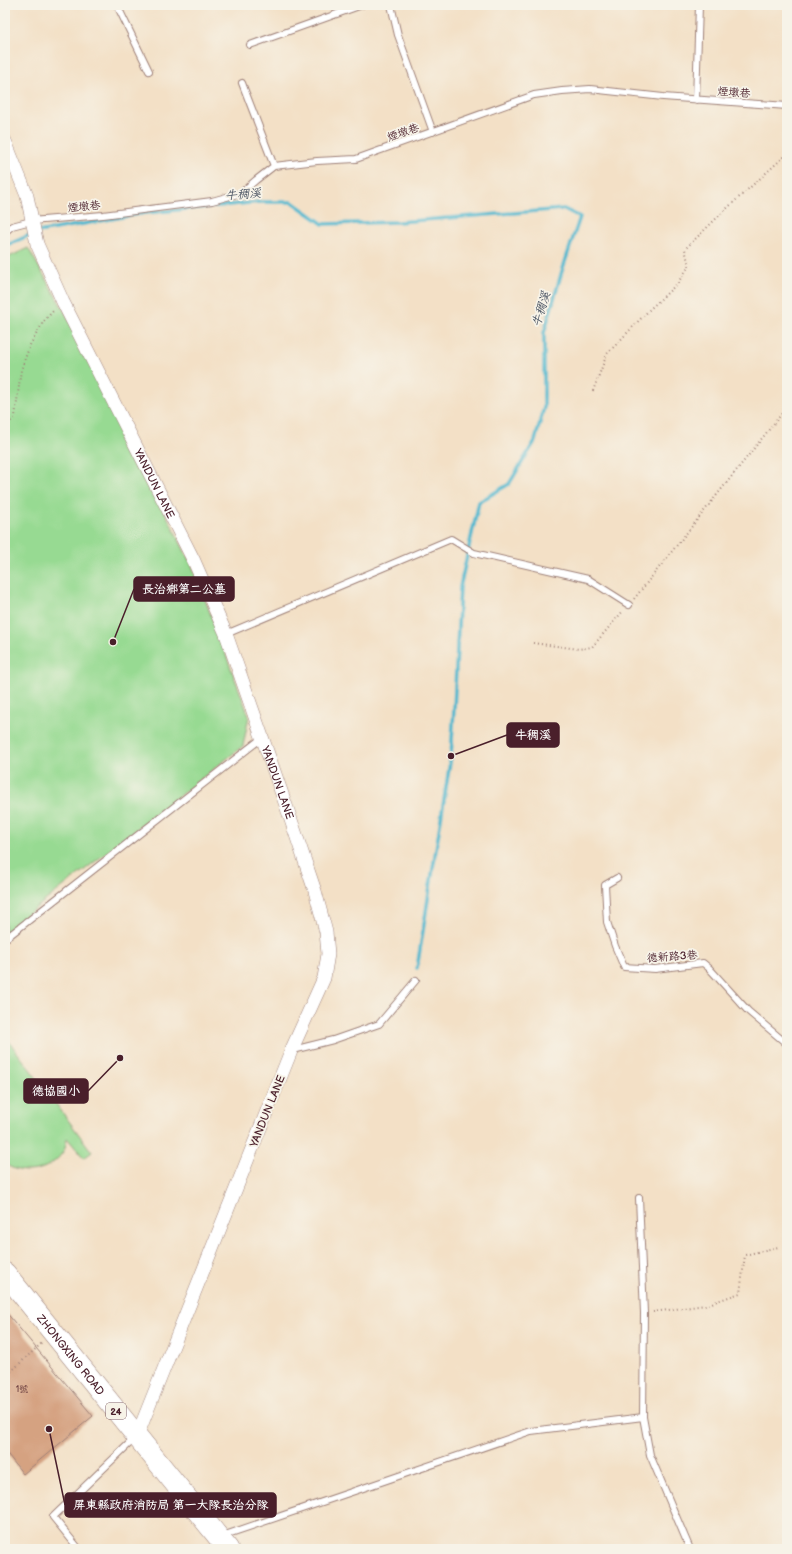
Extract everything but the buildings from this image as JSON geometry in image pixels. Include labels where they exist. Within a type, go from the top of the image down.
[{"type":"main road","name":"ZHONGXING ROAD","points":[[5,1273],[223,1543]]},
{"type":"street","name":"YANDUN LANE","points":[[5,141],[9,162],[27,196],[37,244],[63,302],[194,561],[226,634],[315,891],[326,932],[328,954],[324,978],[291,1051],[137,1436]]},
{"type":"lane","points":[[117,5],[149,70]]},
{"type":"lane","points":[[250,45],[362,5]]},
{"type":"lane","points":[[391,5],[398,35],[433,132]]},
{"type":"lane","points":[[696,100],[699,5]]},
{"type":"lane","points":[[242,83],[274,166]]},
{"type":"lane","name":"煙墩巷","points":[[5,232],[12,226],[32,223],[212,201],[241,193],[274,166],[317,161],[356,159],[534,95],[590,89],[696,100],[787,106]]},
{"type":"lane","points":[[226,634],[452,539],[474,553],[588,579],[629,605]]},
{"type":"lane","points":[[5,939],[262,738]]},
{"type":"lane","name":"德新路3巷","points":[[617,878],[605,885],[607,922],[624,967],[655,969],[703,963],[748,1011],[787,1044]]},
{"type":"lane","points":[[291,1051],[333,1040],[379,1024],[416,980]]},
{"type":"lane","points":[[639,1198],[644,1313],[643,1418],[650,1455],[690,1549]]},
{"type":"lane","points":[[223,1543],[531,1431],[643,1418]]},
{"type":"lane","points":[[79,1549],[52,1517],[137,1436]]},
{"type":"path","points":[[593,391],[607,354],[650,309],[677,284],[689,266],[685,249],[724,211],[787,154]]},
{"type":"path","points":[[5,427],[15,418],[21,370],[30,345],[44,321],[63,302]]},
{"type":"path","points":[[533,642],[579,649],[592,647],[629,605],[787,407]]},
{"type":"path","points":[[644,1313],[706,1305],[740,1293],[745,1255],[778,1247]]},
{"type":"path","points":[[5,1378],[53,1333]]},
{"type":"green space","points":[[28,248],[66,314],[193,568],[249,716],[243,746],[5,932],[5,259]]},
{"type":"green space","points":[[5,1036],[92,1152],[84,1158],[67,1138],[65,1148],[60,1156],[54,1162],[38,1170],[21,1170],[5,1164]]},
{"type":"waterway","name":"牛稠溪","points":[[38,232],[145,213],[260,202],[292,202],[323,224],[398,222],[564,209],[580,217],[544,333],[544,407],[535,441],[509,484],[479,502],[460,587],[451,756],[417,968]]},
{"type":"waterway","name":"牛稠溪","points":[[5,246],[32,234]]},
{"type":"place","name":"長治鄉第二公墓","points":[[113,642]]},
{"type":"place","name":"牛稠溪","points":[[451,756]]},
{"type":"place","name":"德協國小","points":[[120,1058]]},
{"type":"place","name":"屏東縣政府消防局 第一大隊長治分隊","points":[[49,1429]]}]
